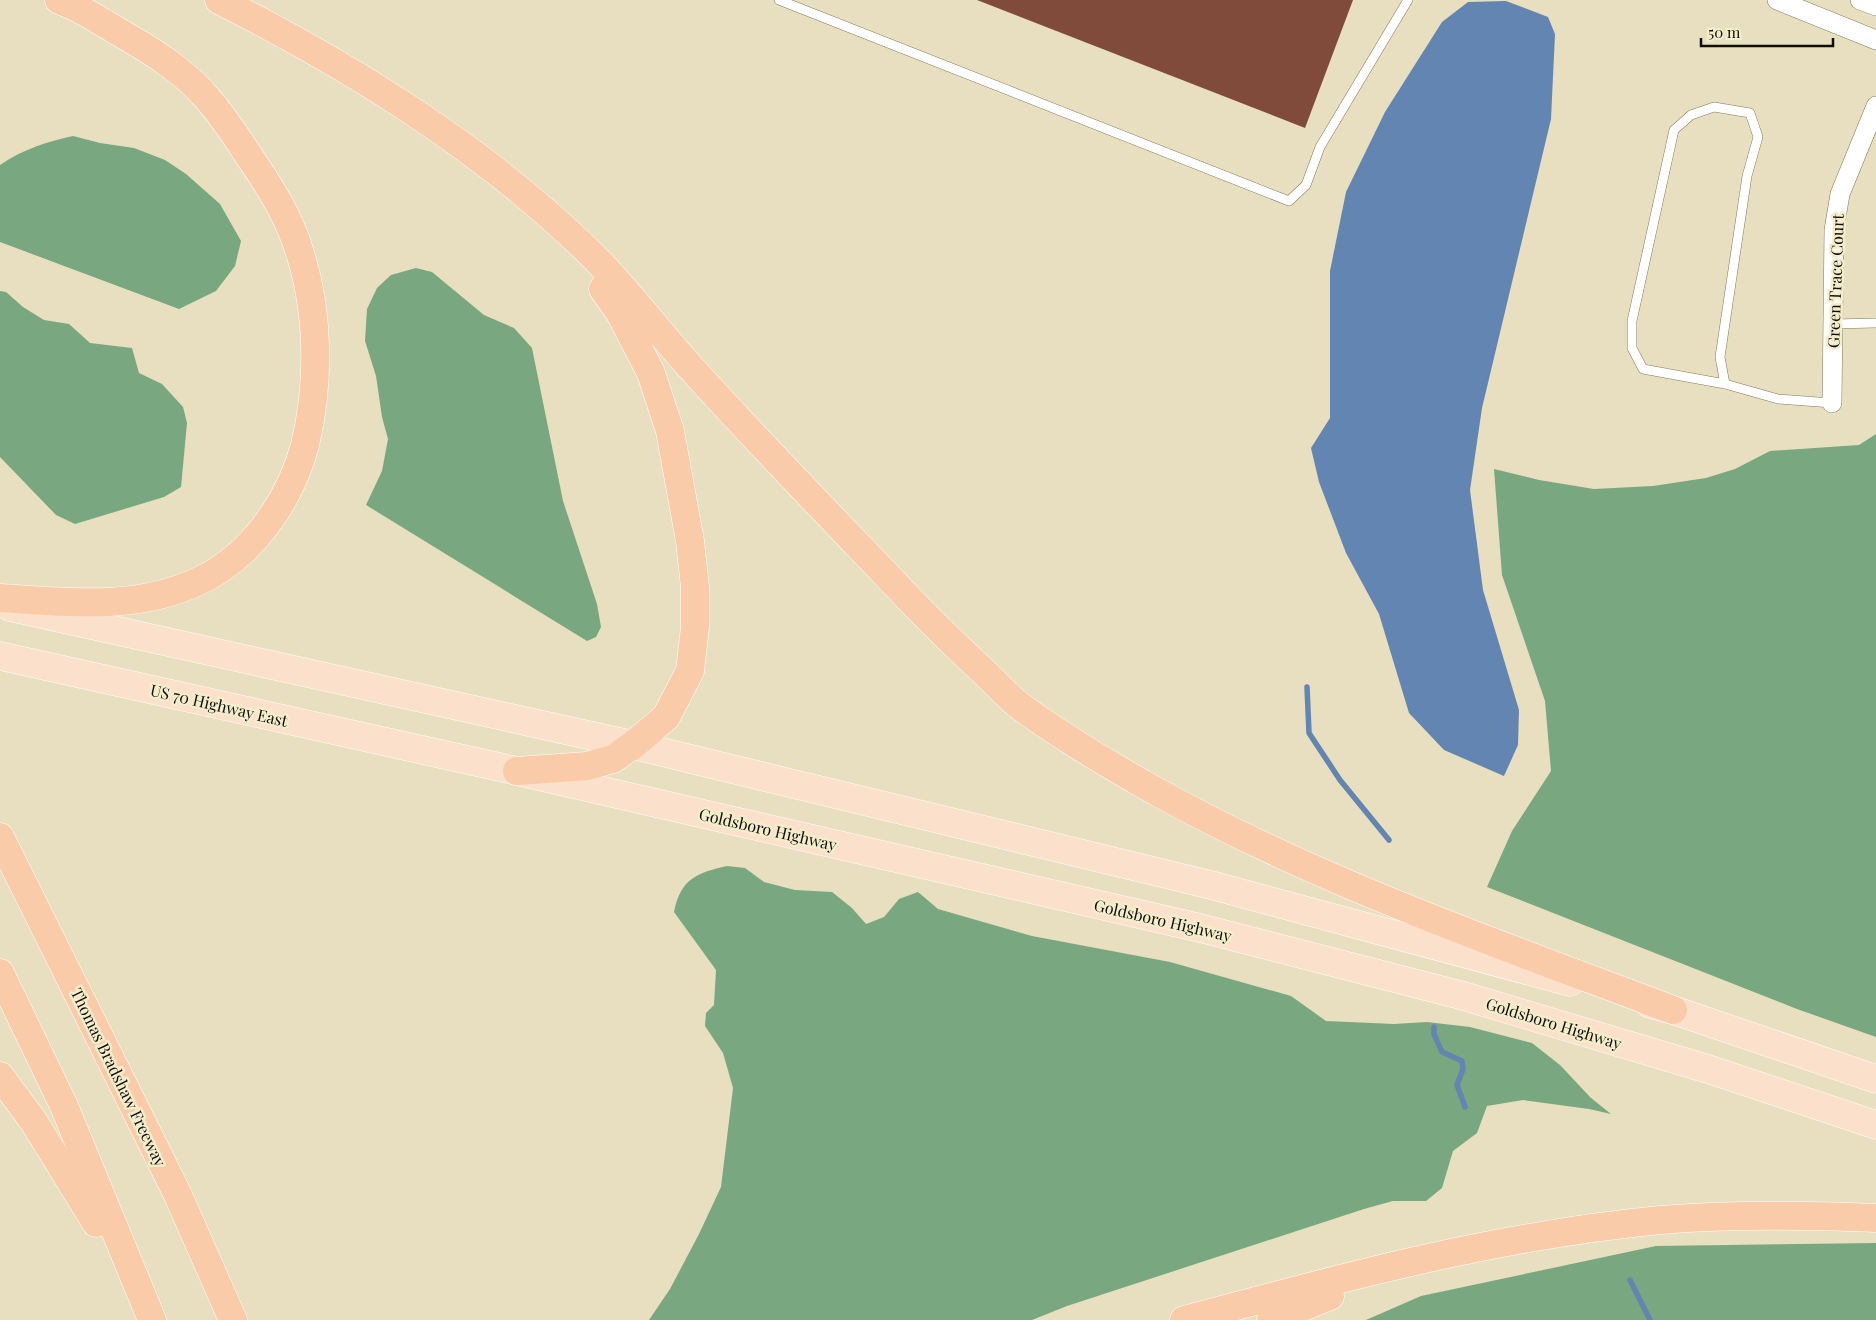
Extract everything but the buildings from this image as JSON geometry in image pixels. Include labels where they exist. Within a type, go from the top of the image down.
[{"type":"highway","points":[[0,598],[94,603],[142,600],[169,593],[192,584],[222,568],[242,553],[261,532],[290,485],[301,458],[307,433],[314,383],[312,308],[299,249],[273,191],[229,124],[206,96],[174,67],[137,42],[59,0]]},
{"type":"highway","points":[[219,0],[299,43],[404,106],[482,159],[541,206],[595,258],[691,368],[814,501],[936,628],[1018,705],[1106,763],[1233,833],[1386,902],[1673,1010]]},
{"type":"highway","points":[[517,771],[587,766],[613,759],[634,745],[666,717],[690,671],[695,627],[695,587],[681,484],[670,431],[651,373],[620,313],[541,206]]},
{"type":"highway","name":"Thomas Bradshaw Freeway","points":[[0,837],[177,1193],[233,1320]]},
{"type":"highway","points":[[0,973],[64,1106],[150,1316]]},
{"type":"highway","points":[[0,1076],[34,1122],[76,1188],[150,1316]]},
{"type":"highway","points":[[1184,1320],[1285,1293],[1419,1261],[1529,1238],[1661,1220],[1754,1216],[1876,1218]]},
{"type":"highway","points":[[1271,1320],[1419,1261]]},
{"type":"main road","points":[[0,604],[634,745],[1211,885],[1673,1010],[1876,1079]]},
{"type":"main road","name":"Goldsboro Highway","points":[[0,656],[517,771],[1200,928],[1460,995],[1708,1069],[1876,1125]]},
{"type":"street","points":[[1778,0],[1876,40]]},
{"type":"street","points":[[1860,0],[1876,6]]},
{"type":"street","name":"Green Trace Court","points":[[1832,403],[1834,230],[1840,194],[1876,106]]},
{"type":"lane","points":[[779,0],[1289,201],[1306,185],[1320,147],[1408,0]]},
{"type":"lane","points":[[1725,384],[1720,357],[1747,176],[1758,137],[1750,113],[1714,107],[1691,115],[1674,130],[1632,321],[1632,348],[1643,369],[1725,384],[1778,399],[1832,403]]},
{"type":"lane","points":[[1833,324],[1876,323]]},
{"type":"green space","points":[[73,136],[100,143],[134,148],[165,160],[186,174],[220,204],[241,241],[235,266],[216,291],[179,309],[0,242],[0,165],[35,147]]},
{"type":"green space","points":[[416,268],[432,272],[484,315],[514,328],[532,348],[563,501],[597,604],[601,627],[596,637],[587,641],[366,505],[382,471],[388,439],[382,417],[376,376],[365,341],[367,309],[377,288],[391,275]]},
{"type":"green space","points":[[0,291],[6,292],[23,307],[44,320],[69,324],[90,343],[132,348],[139,373],[162,384],[183,407],[187,423],[181,487],[164,497],[75,524],[56,515],[0,457]]},
{"type":"green space","points":[[1876,434],[1876,1037],[1797,1009],[1487,887],[1512,831],[1551,771],[1545,701],[1502,575],[1494,469],[1539,480],[1594,489],[1653,486],[1706,478],[1735,469],[1770,451],[1859,445]]},
{"type":"green space","points":[[727,866],[745,868],[764,882],[795,890],[832,892],[852,908],[866,924],[884,917],[899,899],[918,892],[938,909],[1032,936],[1170,962],[1291,996],[1326,1021],[1394,1024],[1427,1022],[1470,1027],[1532,1043],[1560,1065],[1591,1098],[1611,1114],[1523,1100],[1487,1106],[1477,1133],[1453,1151],[1442,1188],[1426,1201],[1393,1201],[1364,1209],[1067,1306],[1032,1320],[649,1320],[670,1289],[721,1187],[733,1088],[723,1053],[705,1026],[706,1013],[714,1005],[716,970],[674,912],[681,891],[686,884],[707,871]]},
{"type":"green space","points":[[1876,1243],[1876,1320],[1366,1320],[1421,1296],[1656,1246]]},
{"type":"water","points":[[1506,1],[1548,17],[1555,34],[1551,119],[1482,408],[1470,490],[1483,590],[1519,710],[1518,745],[1504,776],[1444,750],[1409,713],[1379,614],[1346,553],[1319,482],[1311,448],[1330,418],[1330,271],[1346,192],[1385,112],[1442,22],[1468,2]]},
{"type":"waterway","points":[[1307,687],[1309,733],[1340,780],[1389,840]]},
{"type":"waterway","points":[[1434,1027],[1434,1034],[1442,1052],[1462,1061],[1463,1069],[1457,1085],[1465,1107]]},
{"type":"waterway","points":[[1630,1280],[1650,1320]]}]
